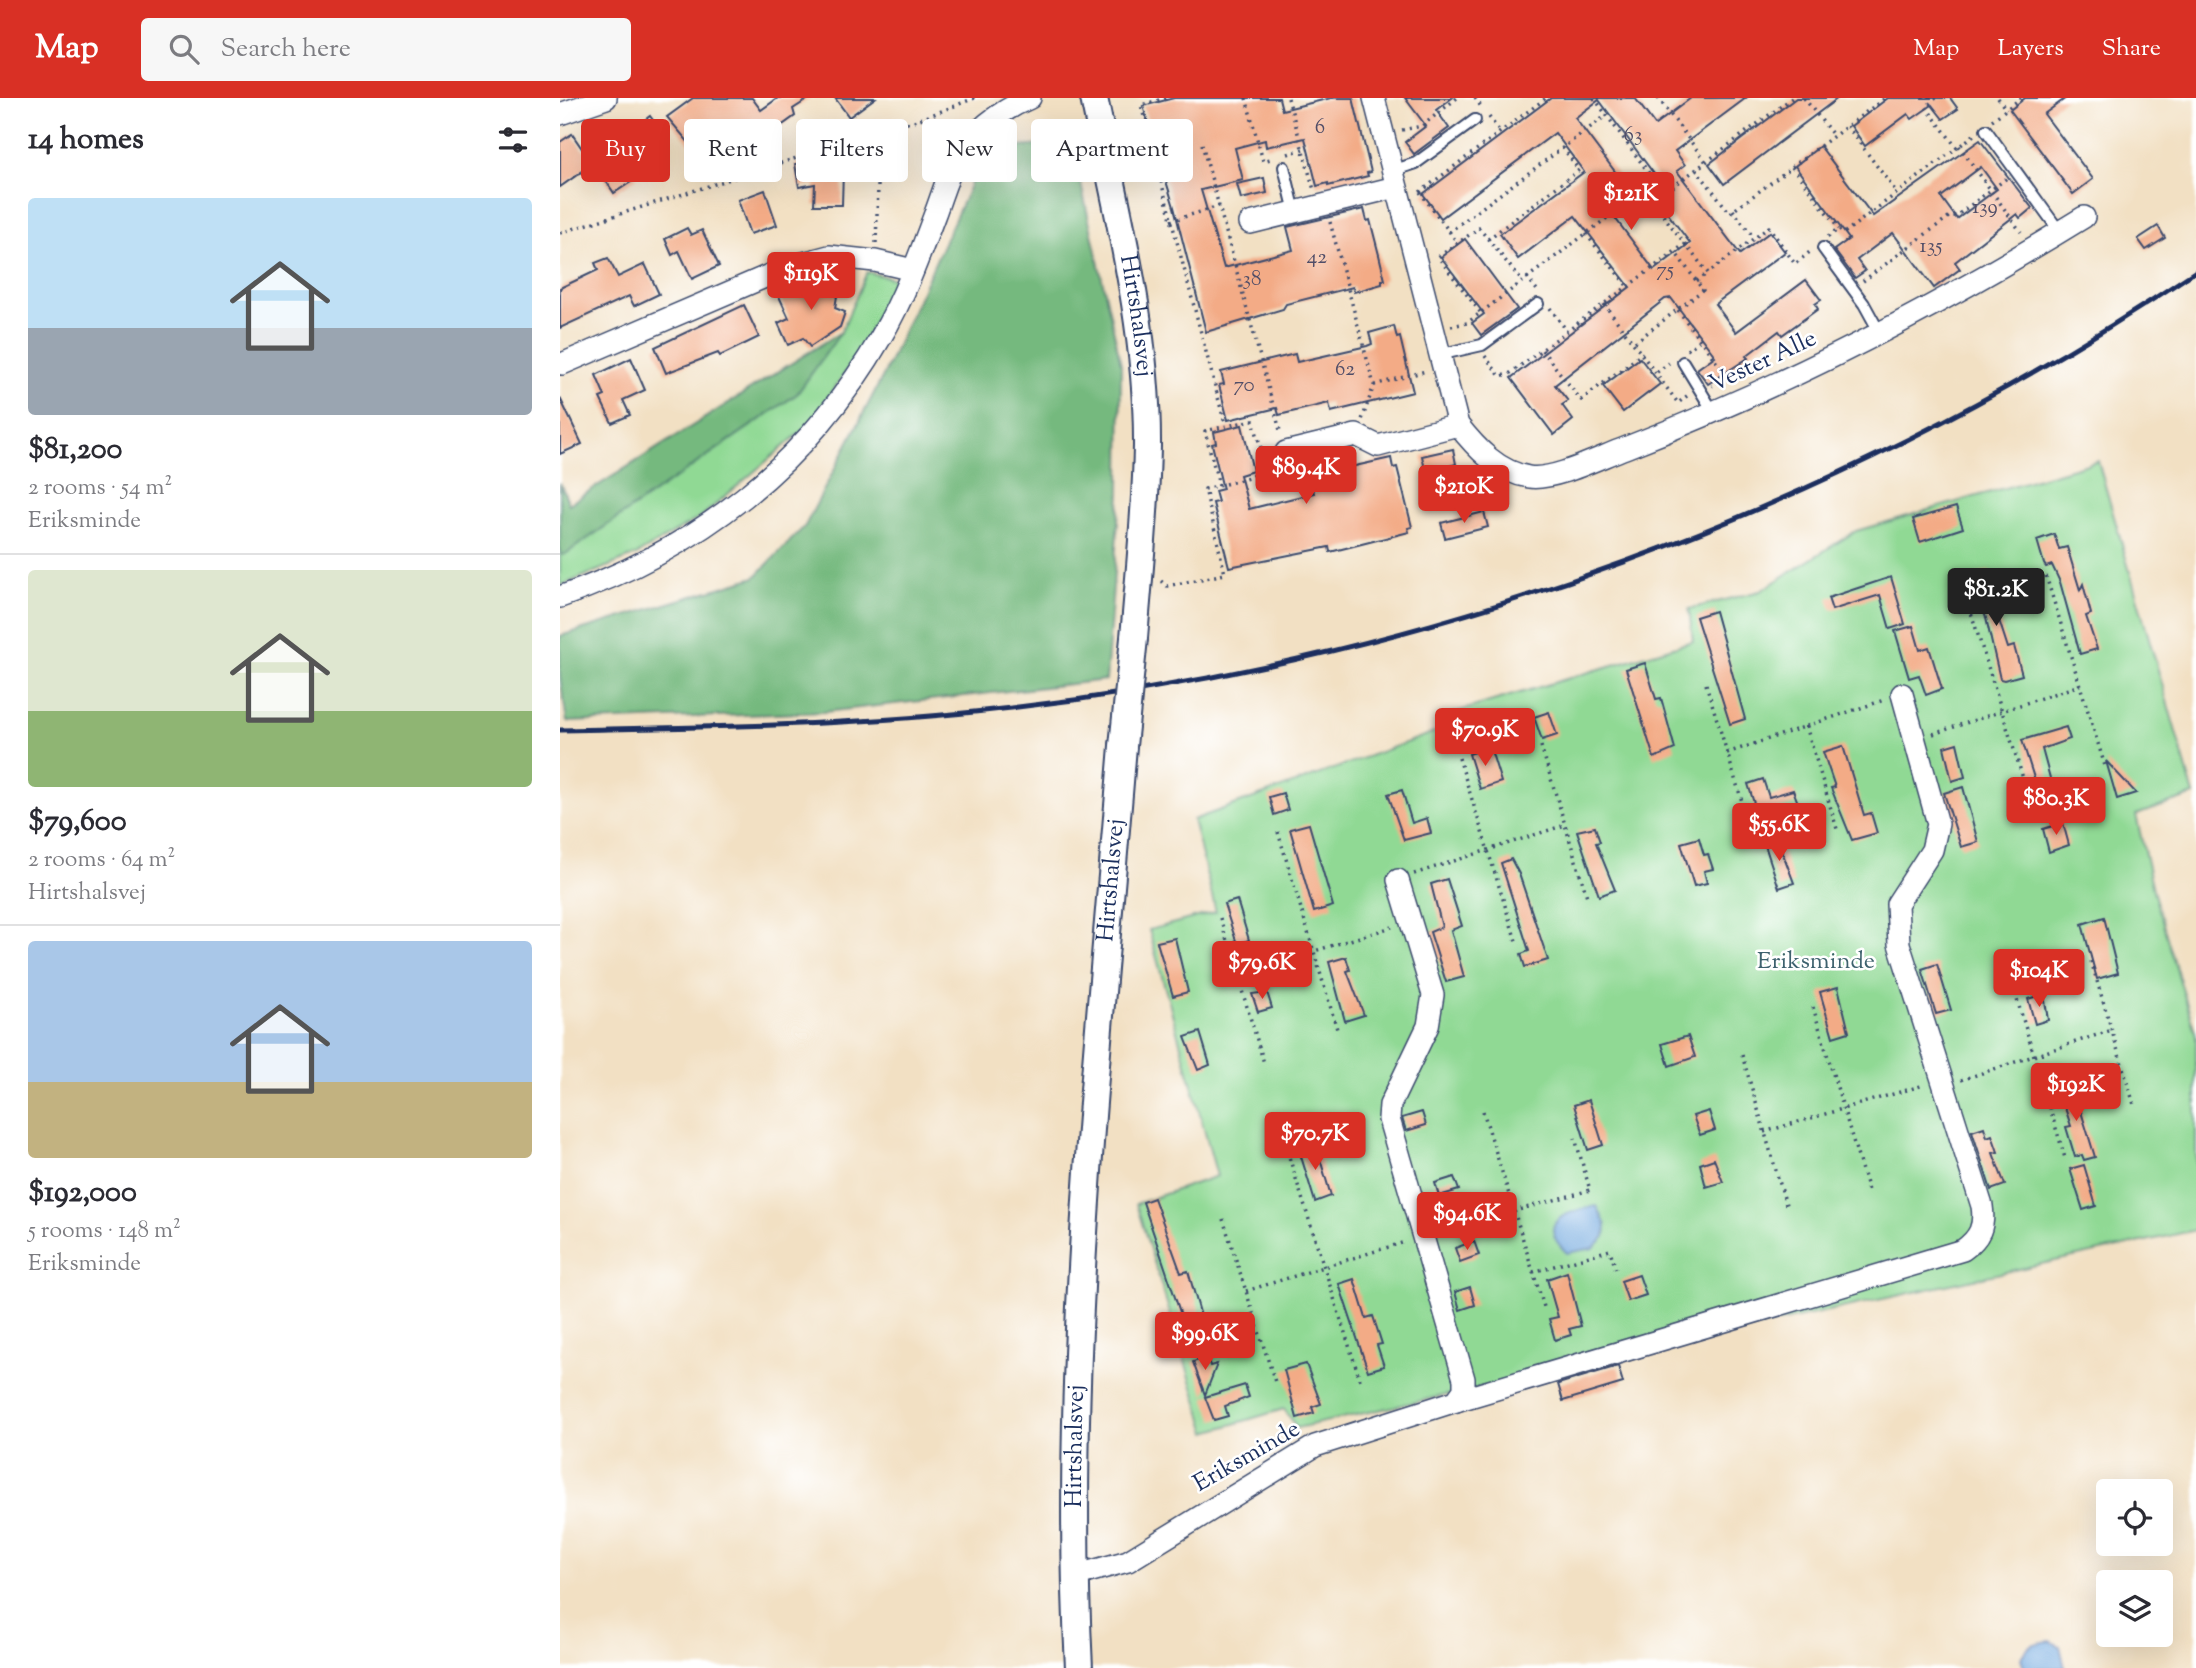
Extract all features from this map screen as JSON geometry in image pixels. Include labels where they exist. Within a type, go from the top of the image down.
[{"type":"street","points":[[560,114],[606,98]]},
{"type":"street","points":[[994,119],[1030,98]]},
{"type":"street","name":"Hirtshalsvej","points":[[1079,1668],[1074,1576],[1081,1261],[1140,565],[1147,444],[1140,340],[1125,246],[1094,98]]},
{"type":"street","name":"Vester Alle","points":[[1374,98],[1382,134],[1397,175],[1431,329],[1458,425],[1476,448],[1502,468],[1530,477],[1566,471],[1714,414],[1881,335],[2054,223],[2084,217]]},
{"type":"street","points":[[1250,223],[1326,204],[1397,175]]},
{"type":"street","points":[[560,597],[630,570],[694,536],[729,511],[787,461],[839,402],[865,364],[913,270],[947,182]]},
{"type":"street","points":[[562,364],[788,267],[829,256],[875,261],[913,270]]},
{"type":"street","points":[[1286,452],[1356,435],[1378,446],[1458,425]]},
{"type":"street","name":"Eriksminde","points":[[1074,1576],[1128,1561],[1315,1446],[1969,1246],[1981,1232],[1983,1217],[1899,944],[1897,904],[1933,850],[1938,824],[1902,694]]},
{"type":"street","points":[[1398,880],[1433,995],[1428,1026],[1390,1105],[1389,1119],[1464,1378],[1464,1390],[1456,1401]]},
{"type":"lane","points":[[1397,175],[1475,120]]},
{"type":"lane","points":[[1986,130],[2054,223]]},
{"type":"lane","points":[[1284,167],[1295,212]]},
{"type":"lane","points":[[1823,248],[1853,288],[1881,335]]},
{"type":"lane","points":[[1440,361],[1478,346],[1538,304]]},
{"type":"lane","points":[[1683,362],[1702,389],[1714,414]]},
{"type":"path","points":[[908,122],[975,98]]},
{"type":"path","points":[[1166,98],[1141,105],[1225,424]]},
{"type":"path","points":[[1246,98],[1262,161],[1303,149]]},
{"type":"path","points":[[1288,98],[1316,195],[1324,199],[1326,204],[1374,385],[1356,435]]},
{"type":"path","points":[[1382,134],[1422,126],[1457,98]]},
{"type":"path","points":[[1420,192],[1546,98]]},
{"type":"path","points":[[1603,98],[1596,100],[1654,180],[1653,187]]},
{"type":"path","points":[[1658,98],[1706,162]]},
{"type":"path","points":[[1431,329],[1467,323],[1651,185],[1663,194],[1792,98]]},
{"type":"path","points":[[1804,98],[1833,136]]},
{"type":"path","points":[[1696,169],[1730,213],[1885,98]]},
{"type":"path","points":[[1936,98],[1926,107],[2021,233],[2054,223]]},
{"type":"path","points":[[1998,98],[2006,110]]},
{"type":"path","points":[[1792,167],[1844,233],[2021,98]]},
{"type":"path","points":[[1449,232],[1607,116]]},
{"type":"path","points":[[926,117],[931,119]]},
{"type":"path","points":[[1847,126],[1898,193]]},
{"type":"path","points":[[1140,565],[1167,586],[1224,574],[1205,489],[1249,478],[1286,452],[1202,144]]},
{"type":"path","points":[[1488,239],[1579,170],[1563,148]]},
{"type":"path","points":[[560,233],[796,157]]},
{"type":"path","points":[[1853,288],[1950,216],[1956,216],[2016,172]]},
{"type":"path","points":[[1397,175],[1420,192],[1457,242]]},
{"type":"path","points":[[875,261],[878,182]]},
{"type":"path","points":[[1644,190],[1708,272]]},
{"type":"path","points":[[1171,221],[1219,206]]},
{"type":"path","points":[[1733,210],[1754,238]]},
{"type":"path","points":[[1697,281],[1769,227],[1795,264],[1839,229]]},
{"type":"path","points":[[1480,312],[1437,257],[1457,242],[1479,228],[1522,281]]},
{"type":"path","points":[[1586,234],[1628,286]]},
{"type":"path","points":[[1478,346],[1500,376],[1509,374],[1685,244]]},
{"type":"path","points":[[1635,342],[1703,290],[1675,252]]},
{"type":"path","points":[[1604,304],[1678,402],[1726,375],[1678,310]]},
{"type":"path","points":[[1542,350],[1581,400],[1643,353]]},
{"type":"path","points":[[1374,385],[1440,361]]},
{"type":"path","points":[[1219,486],[1205,430],[1253,420],[1266,466]]},
{"type":"path","points":[[2046,576],[2105,766]]},
{"type":"path","points":[[1963,587],[2032,807]]},
{"type":"path","points":[[1706,684],[1752,834]]},
{"type":"path","points":[[1914,740],[2080,685]]},
{"type":"path","points":[[1727,753],[1902,694]]},
{"type":"path","points":[[1806,726],[1837,829]]},
{"type":"path","points":[[1541,746],[1588,900]]},
{"type":"path","points":[[1459,758],[1517,944]]},
{"type":"path","points":[[1398,880],[1565,825]]},
{"type":"path","points":[[1278,832],[1337,1029]]},
{"type":"path","points":[[1220,918],[1264,1063]]},
{"type":"path","points":[[1237,975],[1410,921]]},
{"type":"path","points":[[2005,960],[2065,1157]]},
{"type":"path","points":[[2091,961],[2136,1108]]},
{"type":"path","points":[[1813,1007],[1869,1194]]},
{"type":"path","points":[[1764,1132],[1942,1083],[2112,1030]]},
{"type":"path","points":[[1742,1055],[1787,1208]]},
{"type":"path","points":[[1483,1111],[1544,1307]]},
{"type":"path","points":[[1283,1138],[1361,1383]]},
{"type":"path","points":[[1246,1292],[1422,1237],[1590,1190],[1575,1138]]},
{"type":"path","name":"Eriksminde","points":[[1223,1219],[1275,1382]]},
{"type":"path","points":[[1533,1272],[1610,1250],[1617,1273]]},
{"type":"green space","points":[[1031,146],[1031,182],[1081,182],[1121,364],[1120,494],[1106,680],[824,712],[567,722],[560,677],[560,636],[755,577],[805,526],[886,370],[972,182],[1017,182],[1017,147]]},
{"type":"green space","points":[[867,272],[895,279],[860,351],[809,425],[702,516],[636,555],[560,586],[560,483],[569,504],[841,332]]},
{"type":"green space","points":[[841,332],[797,394],[564,555],[560,554],[560,483],[569,504]]},
{"type":"green space","name":"Eriksminde","points":[[2098,461],[2194,795],[2136,815],[2154,894],[2196,1035],[2196,1230],[1297,1428],[1284,1409],[1207,1432],[1136,1204],[1217,1176],[1149,930],[1216,912],[1193,820],[1441,730],[1443,716],[1693,641],[1689,609],[1760,591],[1856,531]]},
{"type":"water","points":[[1597,1206],[1606,1225],[1605,1237],[1593,1248],[1567,1253],[1557,1242],[1553,1233],[1554,1225],[1558,1219],[1575,1211]]},
{"type":"water","points":[[2050,1641],[2060,1646],[2065,1668],[2024,1668],[2021,1658],[2026,1650],[2036,1643]]},
{"type":"building","points":[[693,98],[752,98],[761,110],[778,98],[810,98],[793,109],[795,116],[782,125],[782,119],[684,119],[684,137],[667,117]]},
{"type":"building","points":[[835,98],[875,98],[849,117]]},
{"type":"building","points":[[1174,98],[1279,98],[1282,110],[1331,98],[1353,98],[1371,172],[1367,173],[1368,176],[1328,186],[1328,183],[1317,186],[1305,138],[1266,147],[1265,140],[1235,148],[1243,180],[1201,190],[1224,268],[1293,250],[1287,227],[1364,209],[1367,221],[1370,220],[1385,280],[1382,280],[1382,284],[1354,292],[1353,287],[1286,304],[1283,309],[1206,332],[1166,182],[1193,182],[1193,119],[1147,119],[1143,106]]},
{"type":"building","points":[[1405,98],[1452,98],[1436,110],[1449,128],[1414,154],[1405,142],[1426,126]]},
{"type":"building","points":[[1551,98],[1635,98],[1655,125],[1691,98],[1746,98],[1675,151],[1685,165],[1677,171],[1740,254],[1770,232],[1785,252],[1715,304],[1736,332],[1806,280],[1821,300],[1815,304],[1818,309],[1782,335],[1779,331],[1746,356],[1748,358],[1708,384],[1697,369],[1715,356],[1671,298],[1665,299],[1555,385],[1568,401],[1562,405],[1573,420],[1554,435],[1511,378],[1630,287],[1575,216],[1518,259],[1500,234],[1584,172],[1555,133],[1441,218],[1423,194]],"holes":[[[1599,100],[1669,194],[1659,202],[1690,243],[1654,270],[1609,210],[1631,193],[1575,118]]]},
{"type":"building","points":[[1796,98],[1838,98],[1724,184],[1709,164]]},
{"type":"building","points":[[1888,98],[1950,98],[1958,109],[1943,119],[1932,105],[1912,119],[1908,114],[1865,146],[1851,126]]},
{"type":"building","points":[[2025,98],[2066,98],[2044,114],[2093,179],[2073,194],[2010,110]]},
{"type":"building","points":[[572,134],[581,147],[581,172],[560,187],[560,142]]},
{"type":"building","points":[[1980,140],[2032,208],[2020,218],[2017,214],[1955,262],[1960,269],[1934,288],[1893,233],[1857,260],[1865,271],[1855,278],[1834,250],[1849,239],[1795,166],[1820,146],[1873,216]],"holes":[[[1981,167],[1997,189],[1957,219],[1941,197]]]},
{"type":"building","points":[[1264,178],[1267,193],[1241,199],[1237,184]]},
{"type":"building","points":[[607,182],[631,182],[614,193]]},
{"type":"building","points":[[798,182],[843,182],[842,205],[814,205],[815,184],[799,187]]},
{"type":"building","points":[[765,190],[777,225],[750,234],[738,200]]},
{"type":"building","points":[[2158,226],[2165,238],[2146,250],[2138,239]]},
{"type":"building","points":[[687,228],[691,235],[702,230],[719,266],[692,279],[679,251],[672,255],[665,239]]},
{"type":"building","points":[[1465,239],[1517,309],[1481,335],[1472,323],[1484,314],[1441,257]]},
{"type":"building","points":[[608,258],[618,277],[645,264],[659,294],[634,306],[629,296],[560,328],[560,288],[598,270],[595,263]]},
{"type":"building","points":[[818,280],[839,284],[835,308],[845,312],[840,327],[810,347],[803,338],[788,345],[778,323],[789,318],[777,292]]},
{"type":"building","points":[[744,305],[759,337],[720,356],[718,353],[666,373],[655,347]]},
{"type":"building","points":[[1394,326],[1397,338],[1400,337],[1413,392],[1331,412],[1329,403],[1279,415],[1277,408],[1228,420],[1219,385],[1224,384],[1221,372],[1295,354],[1297,362],[1367,346],[1372,344],[1369,333]]},
{"type":"building","points":[[631,358],[645,390],[623,400],[630,415],[612,423],[600,398],[605,396],[596,375]]},
{"type":"building","points":[[1640,358],[1660,384],[1623,412],[1603,386]]},
{"type":"building","points":[[560,398],[582,444],[560,454]]},
{"type":"building","points":[[1242,425],[1253,471],[1240,475],[1249,509],[1314,493],[1306,461],[1342,452],[1346,468],[1391,458],[1393,468],[1397,467],[1412,527],[1408,528],[1409,532],[1330,552],[1329,547],[1229,567],[1213,503],[1218,502],[1215,491],[1223,489],[1212,444],[1216,443],[1214,432]]},
{"type":"building","points":[[1453,449],[1456,464],[1446,467],[1449,477],[1428,482],[1422,456]]},
{"type":"building","points":[[1956,507],[1963,528],[1920,542],[1913,519]]},
{"type":"building","points":[[1484,512],[1488,527],[1445,538],[1441,523]]},
{"type":"building","points":[[2054,534],[2059,549],[2067,547],[2080,590],[2083,584],[2091,614],[2086,616],[2097,649],[2080,654],[2060,582],[2052,565],[2046,567],[2044,564],[2037,540]]},
{"type":"building","points":[[1989,571],[2002,613],[1997,614],[2008,648],[2014,646],[2022,675],[2004,680],[2000,679],[1986,618],[1971,577]]},
{"type":"building","points":[[1891,577],[1905,624],[1890,629],[1880,595],[1832,610],[1828,598]]},
{"type":"building","points":[[1715,611],[1745,719],[1730,724],[1696,617]]},
{"type":"building","points":[[1913,626],[1920,650],[1929,647],[1942,689],[1926,695],[1919,675],[1909,678],[1895,631]]},
{"type":"building","points":[[1645,663],[1656,699],[1661,698],[1675,749],[1654,758],[1626,669]]},
{"type":"building","points":[[1549,712],[1557,735],[1542,740],[1534,717]]},
{"type":"building","points":[[2066,727],[2070,739],[2042,749],[2053,789],[2039,794],[2022,740]]},
{"type":"building","points":[[1957,743],[1965,777],[1952,781],[1944,747]]},
{"type":"building","points":[[1843,746],[1864,815],[1871,813],[1877,833],[1852,840],[1831,788],[1835,787],[1823,752]]},
{"type":"building","points":[[1490,747],[1501,782],[1480,789],[1469,754]]},
{"type":"building","points":[[2106,761],[2136,793],[2117,799]]},
{"type":"building","points":[[1763,779],[1769,797],[1793,790],[1798,803],[1758,816],[1748,784]]},
{"type":"building","points":[[1963,787],[1978,842],[1961,847],[1944,793]]},
{"type":"building","points":[[1402,790],[1412,823],[1427,818],[1431,833],[1404,840],[1388,794]]},
{"type":"building","points":[[1283,793],[1288,810],[1274,815],[1269,797]]},
{"type":"building","points":[[2063,823],[2069,845],[2049,852],[2043,829]]},
{"type":"building","points":[[1309,824],[1333,906],[1314,912],[1290,829]]},
{"type":"building","points":[[1595,827],[1600,842],[1596,843],[1615,890],[1599,896],[1577,831]]},
{"type":"building","points":[[1699,838],[1704,855],[1708,854],[1713,869],[1704,871],[1707,883],[1694,886],[1681,843]]},
{"type":"building","points":[[1777,838],[1794,883],[1779,888],[1764,842]]},
{"type":"building","points":[[1511,859],[1519,874],[1548,960],[1525,967],[1521,954],[1529,951],[1501,863]]},
{"type":"building","points":[[1447,879],[1462,926],[1451,930],[1464,977],[1446,982],[1430,932],[1442,927],[1431,884]]},
{"type":"building","points":[[1237,900],[1249,940],[1237,944],[1224,904]]},
{"type":"building","points":[[2104,917],[2118,973],[2097,979],[2082,924]]},
{"type":"building","points":[[1175,938],[1188,992],[1173,996],[1157,942]]},
{"type":"building","points":[[1346,957],[1350,970],[1347,971],[1364,1015],[1345,1021],[1329,962]]},
{"type":"building","points":[[1937,964],[1951,1010],[1936,1014],[1922,969]]},
{"type":"building","points":[[1838,987],[1849,1032],[1833,1037],[1820,992]]},
{"type":"building","points":[[1267,992],[1272,1008],[1258,1012],[1252,994]]},
{"type":"building","points":[[2044,994],[2048,1020],[2035,1024],[2028,999]]},
{"type":"building","points":[[1200,1032],[1210,1065],[1198,1070],[1185,1037]]},
{"type":"building","points":[[1688,1036],[1695,1057],[1669,1066],[1662,1044]]},
{"type":"building","points":[[2072,1082],[2095,1157],[2084,1160],[2082,1155],[2075,1157],[2066,1127],[2071,1126],[2058,1087]]},
{"type":"building","points":[[1589,1100],[1603,1145],[1588,1150],[1574,1105]]},
{"type":"building","points":[[1709,1111],[1715,1130],[1700,1135],[1693,1116]]},
{"type":"building","points":[[1422,1112],[1426,1125],[1406,1131],[1402,1118]]},
{"type":"building","points":[[1984,1127],[1987,1137],[1992,1135],[1998,1152],[1993,1153],[2005,1185],[1991,1190],[1972,1131]]},
{"type":"building","points":[[1315,1142],[1331,1196],[1315,1202],[1299,1150],[1300,1146]]},
{"type":"building","points":[[1714,1159],[1723,1182],[1706,1187],[1700,1164]]},
{"type":"building","points":[[2084,1165],[2096,1206],[2083,1210],[2070,1169]]},
{"type":"building","points":[[1454,1177],[1459,1190],[1439,1196],[1435,1183]]},
{"type":"building","points":[[1154,1198],[1181,1273],[1188,1271],[1205,1330],[1188,1336],[1143,1202]]},
{"type":"building","points":[[1474,1241],[1479,1255],[1460,1262],[1455,1248]]},
{"type":"building","points":[[1567,1272],[1581,1326],[1569,1329],[1571,1335],[1555,1340],[1549,1319],[1558,1317],[1547,1279]]},
{"type":"building","points":[[1639,1275],[1646,1295],[1628,1301],[1621,1281]]},
{"type":"building","points":[[1354,1279],[1366,1318],[1373,1316],[1382,1344],[1377,1345],[1384,1366],[1368,1371],[1339,1284]]},
{"type":"building","points":[[1470,1287],[1475,1305],[1460,1310],[1455,1292]]},
{"type":"building","points":[[1207,1357],[1210,1366],[1217,1364],[1205,1395],[1193,1362]]},
{"type":"building","points":[[1306,1364],[1321,1404],[1312,1407],[1314,1413],[1297,1418],[1284,1370]]},
{"type":"building","points":[[1618,1366],[1623,1383],[1563,1401],[1558,1384]]},
{"type":"building","points":[[1245,1385],[1249,1397],[1225,1406],[1228,1416],[1214,1420],[1205,1397]]},
{"type":"railway","points":[[560,730],[837,722],[1002,709],[1161,686],[1318,654],[1473,613],[1625,562],[1774,502],[1920,433],[2060,356],[2196,271]]}]
